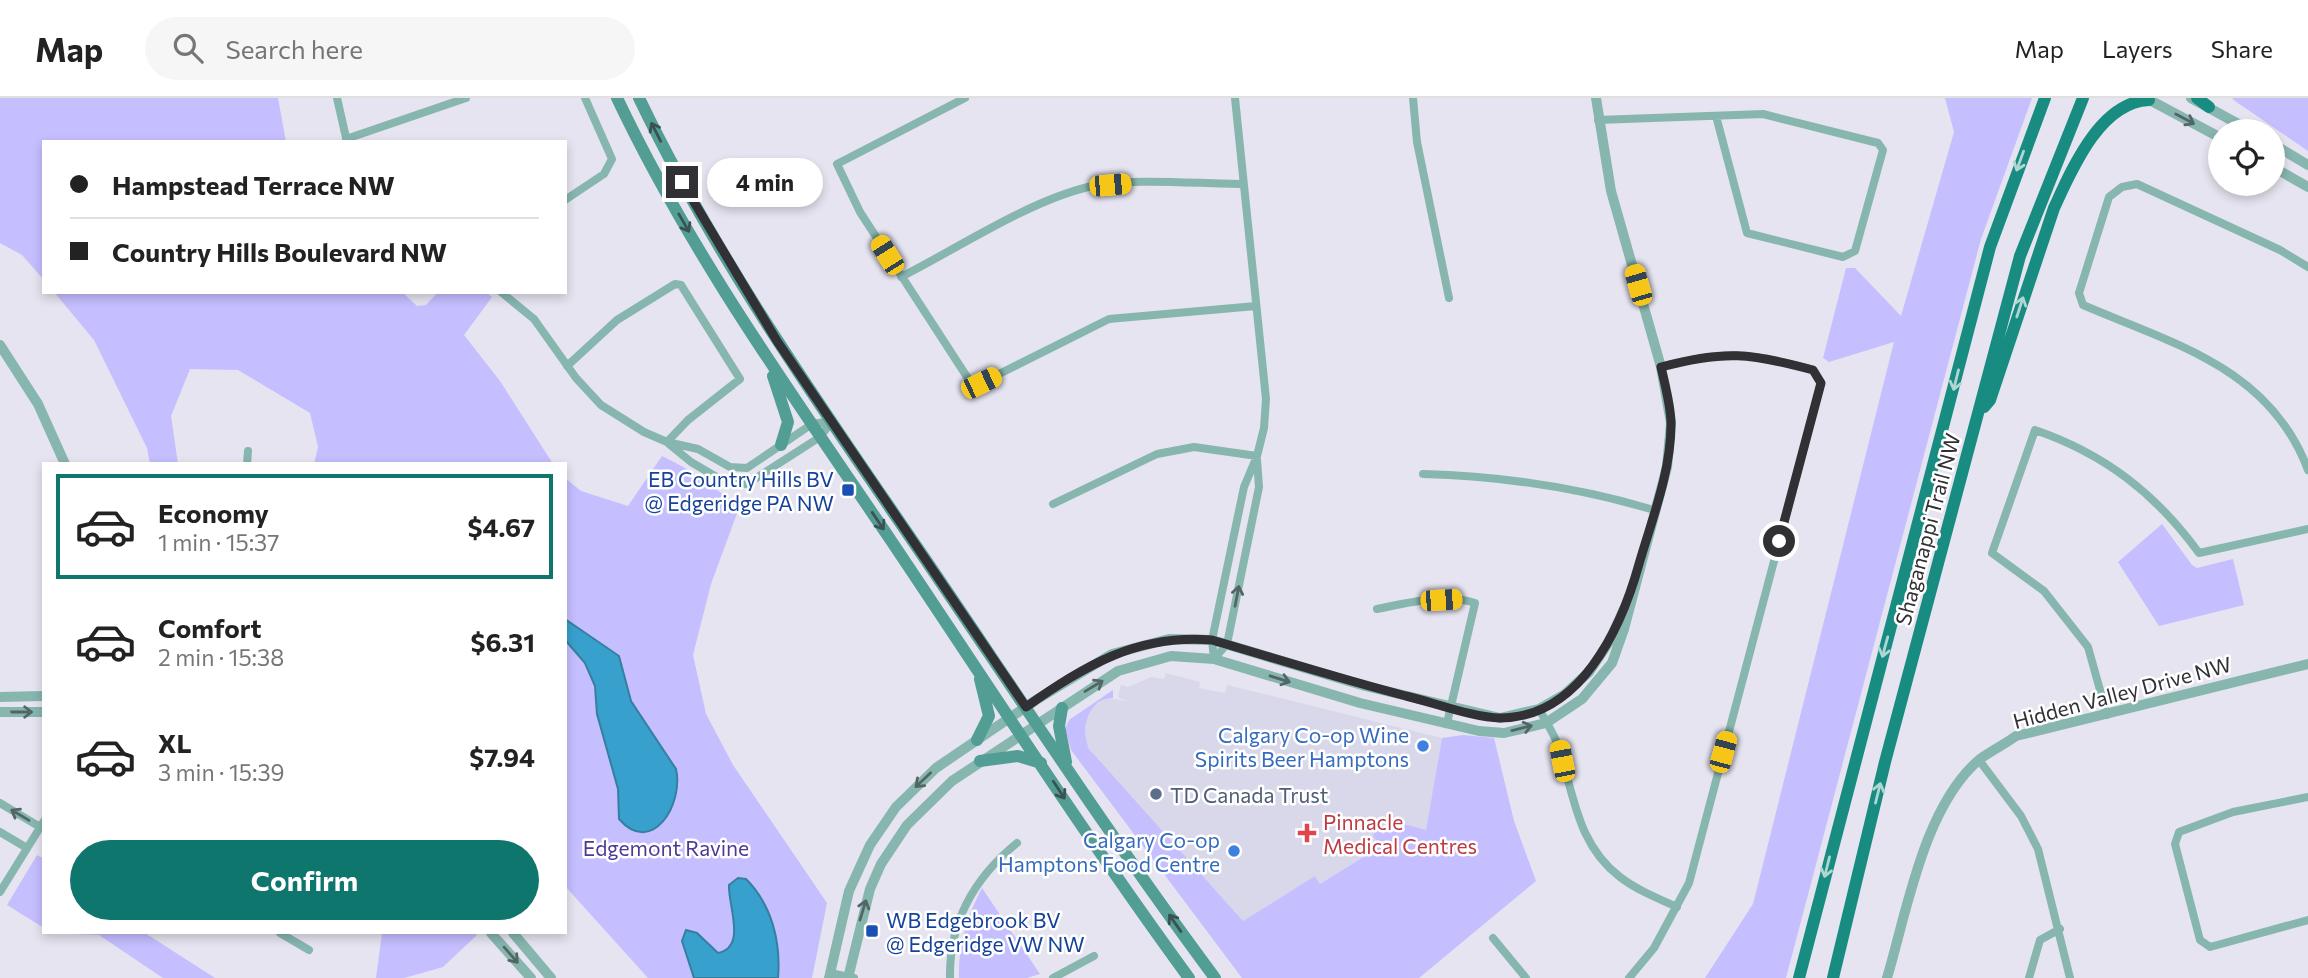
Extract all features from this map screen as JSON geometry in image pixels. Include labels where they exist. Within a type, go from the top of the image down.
[{"type":"main road","points":[[617,98],[688,231],[766,359],[1043,764],[1102,856],[1189,978]]},
{"type":"main road","points":[[639,98],[730,264],[832,421],[1068,769],[1215,978]]},
{"type":"main road","name":"Shaganappi Trail NW","points":[[1800,978],[1990,247],[2045,98]]},
{"type":"main road","name":"Shaganappi Trail NW","points":[[1833,978],[1885,762],[2020,256],[2083,98]]},
{"type":"main road","points":[[2197,98],[2209,107]]},
{"type":"main road","points":[[1978,415],[1990,400],[2049,220],[2067,180],[2090,142],[2112,116],[2134,100],[2147,99]]},
{"type":"main road","points":[[766,359],[788,422],[781,445]]},
{"type":"main road","points":[[977,668],[989,716],[977,740]]},
{"type":"main road","points":[[1062,708],[1061,738],[1068,769]]},
{"type":"main road","points":[[980,761],[1018,756],[1043,764]]},
{"type":"street","points":[[337,98],[346,140]]},
{"type":"street","points":[[349,140],[467,98]]},
{"type":"street","points":[[567,199],[604,174],[612,159],[584,98]]},
{"type":"street","points":[[965,98],[838,164],[860,212],[971,383],[981,383],[1109,319],[1256,306]]},
{"type":"street","points":[[1214,659],[1212,640],[1244,486],[1257,456],[1264,428],[1266,398],[1235,98]]},
{"type":"street","points":[[1413,98],[1417,142],[1449,298]]},
{"type":"street","points":[[1596,98],[1611,191],[1661,367],[1671,423],[1667,467],[1631,593],[1624,629],[1612,663],[1582,699],[1546,723],[1504,733],[1479,731],[1360,703],[1214,659],[1171,656],[1118,671],[1021,733],[929,800],[889,851],[876,876],[861,916],[850,978],[829,976],[849,891],[876,835],[920,782],[1011,717],[1112,654],[1169,639],[1212,640],[1451,707],[1500,718],[1539,709],[1565,694],[1589,672],[1609,642],[1631,593]]},
{"type":"street","points":[[2191,98],[2230,119]]},
{"type":"street","points":[[2147,99],[2208,131]]},
{"type":"street","points":[[1598,120],[1763,114],[1878,143],[1883,150],[1855,251],[1843,257],[1747,233],[1716,116]]},
{"type":"street","points":[[2285,151],[2308,165]]},
{"type":"street","points":[[2285,174],[2308,187]]},
{"type":"street","points":[[901,277],[1050,199],[1090,187],[1129,184],[1243,184]]},
{"type":"street","points":[[2308,267],[2280,250],[2137,184],[2122,187],[2109,197],[2079,293],[2083,305],[2210,360],[2242,379],[2278,416],[2308,470]]},
{"type":"street","points":[[567,366],[617,320],[675,284],[681,285],[740,379],[688,420],[667,442]]},
{"type":"street","points":[[503,294],[534,319],[567,366],[611,412],[667,442],[691,462],[725,482],[736,485],[757,480],[820,437],[832,421]]},
{"type":"street","points":[[0,345],[38,404],[64,462]]},
{"type":"street","points":[[1629,978],[1654,948],[1689,883],[1821,383],[1813,370],[1741,353],[1712,355],[1661,367]]},
{"type":"street","points":[[667,442],[698,449],[738,469],[751,466],[812,424],[832,421]]},
{"type":"street","points":[[2107,715],[2088,647],[2044,591],[1992,554],[2035,430],[2098,456],[2126,475],[2152,496],[2199,553],[2308,529]]},
{"type":"street","points":[[1054,504],[1157,454],[1194,447],[1257,456]]},
{"type":"street","points":[[247,462],[248,451]]},
{"type":"street","points":[[1214,659],[1227,644],[1259,487],[1257,456]]},
{"type":"street","points":[[1423,474],[1463,475],[1601,494],[1654,510]]},
{"type":"street","points":[[1377,609],[1434,600],[1462,599],[1475,603],[1447,723]]},
{"type":"street","name":"Hidden Valley Drive NW","points":[[1887,978],[1929,838],[1947,799],[1979,760],[2016,736],[2308,664]]},
{"type":"street","points":[[0,696],[42,696]]},
{"type":"street","points":[[1539,709],[1559,747],[1574,811],[1592,847],[1618,876],[1676,907]]},
{"type":"street","points":[[0,712],[42,712]]},
{"type":"street","points":[[1979,760],[2021,816],[2038,849],[2070,978]]},
{"type":"street","points":[[2308,797],[2233,813],[2179,832],[2175,844],[2200,940],[2210,947],[2308,920]]},
{"type":"street","points":[[0,803],[42,824],[0,892]]},
{"type":"street","points":[[0,832],[27,848]]},
{"type":"street","points":[[950,978],[953,942],[964,905],[981,876],[1017,843]]},
{"type":"street","points":[[2029,978],[2040,940],[2060,929]]},
{"type":"street","points":[[282,934],[309,950]]},
{"type":"street","points":[[492,934],[531,978]]},
{"type":"street","points":[[514,934],[551,978]]},
{"type":"street","points":[[1493,938],[1526,978]]},
{"type":"street","points":[[1053,978],[1094,956]]},
{"type":"shaded area","points":[[1166,673],[1200,682],[1199,688],[1225,693],[1227,685],[1442,738],[1426,830],[1389,820],[1391,828],[1382,834],[1375,828],[1373,836],[1382,845],[1320,884],[1316,876],[1243,921],[1094,756],[1086,743],[1086,719],[1094,706],[1107,698],[1126,701],[1118,697],[1121,685],[1128,687],[1151,677],[1164,679]]},
{"type":"green space","points":[[0,98],[278,98],[286,140],[42,140],[42,278],[22,255],[0,243]]},
{"type":"green space","points":[[1945,98],[2032,98],[1981,239],[1786,978],[1705,978],[1753,904],[1894,342],[1829,362],[1823,358],[1846,268],[1855,268],[1901,316],[1954,132]]},
{"type":"green space","points":[[2232,98],[2308,98],[2308,151],[2285,135],[2285,119],[2261,119]]},
{"type":"green space","points":[[56,294],[404,294],[417,306],[426,305],[436,294],[488,294],[492,297],[464,335],[500,381],[552,462],[314,462],[318,447],[310,413],[238,370],[190,369],[171,416],[178,462],[150,462],[147,448],[94,340]]},
{"type":"green space","name":"Edgemont Ravine","points":[[662,456],[703,479],[739,508],[711,584],[693,655],[706,714],[733,765],[827,903],[812,978],[648,978],[567,888],[567,480],[581,491],[628,506]]},
{"type":"green space","points":[[2162,524],[2197,568],[2233,559],[2244,605],[2159,626],[2118,562]]},
{"type":"green space","points":[[1113,690],[1113,698],[1097,703],[1088,716],[1085,733],[1089,749],[1243,921],[1315,876],[1320,884],[1381,846],[1373,836],[1375,828],[1383,834],[1391,828],[1389,820],[1426,830],[1442,738],[1463,735],[1494,738],[1514,821],[1536,881],[1419,978],[1242,978],[1071,750],[1065,729],[1069,720]]},
{"type":"green space","points":[[37,855],[42,858],[42,927],[7,905]]},
{"type":"green space","points":[[982,888],[1040,974],[1027,978],[959,978],[964,932]]},
{"type":"green space","points":[[75,934],[147,934],[215,978],[163,978],[99,935]]},
{"type":"green space","points":[[382,934],[477,935],[443,967],[404,978],[376,978]]},
{"type":"water","points":[[567,620],[619,656],[631,701],[676,769],[675,797],[663,821],[654,829],[643,832],[631,829],[619,819],[618,789],[597,714],[595,686],[585,663],[567,642]]},
{"type":"water","points":[[738,878],[746,879],[755,889],[768,912],[778,951],[778,978],[694,978],[682,941],[686,930],[697,933],[718,953],[727,949],[734,934],[729,885]]},
{"type":"place","name":"EB Country Hills BV @ Edgeridge PA NW","points":[[848,490]]},
{"type":"place","name":"Calgary Co-op Wine Spirits Beer Hamptons","points":[[1423,746]]},
{"type":"place","name":"TD Canada Trust","points":[[1156,794]]},
{"type":"place","name":"Pinnacle Medical Centres","points":[[1307,833]]},
{"type":"place","name":"Calgary Co-op Hamptons Food Centre","points":[[1234,851]]},
{"type":"place","name":"WB Edgebrook BV @ Edgeridge VW NW","points":[[872,931]]},
{"type":"route","points":[[682,182],[777,341],[1026,707],[1112,654],[1143,644],[1189,638],[1212,640],[1365,686],[1500,718],[1539,709],[1565,694],[1589,672],[1609,642],[1631,593],[1667,467],[1671,423],[1661,367],[1684,361],[1741,353],[1813,370],[1819,376],[1821,383],[1779,541]]}]
